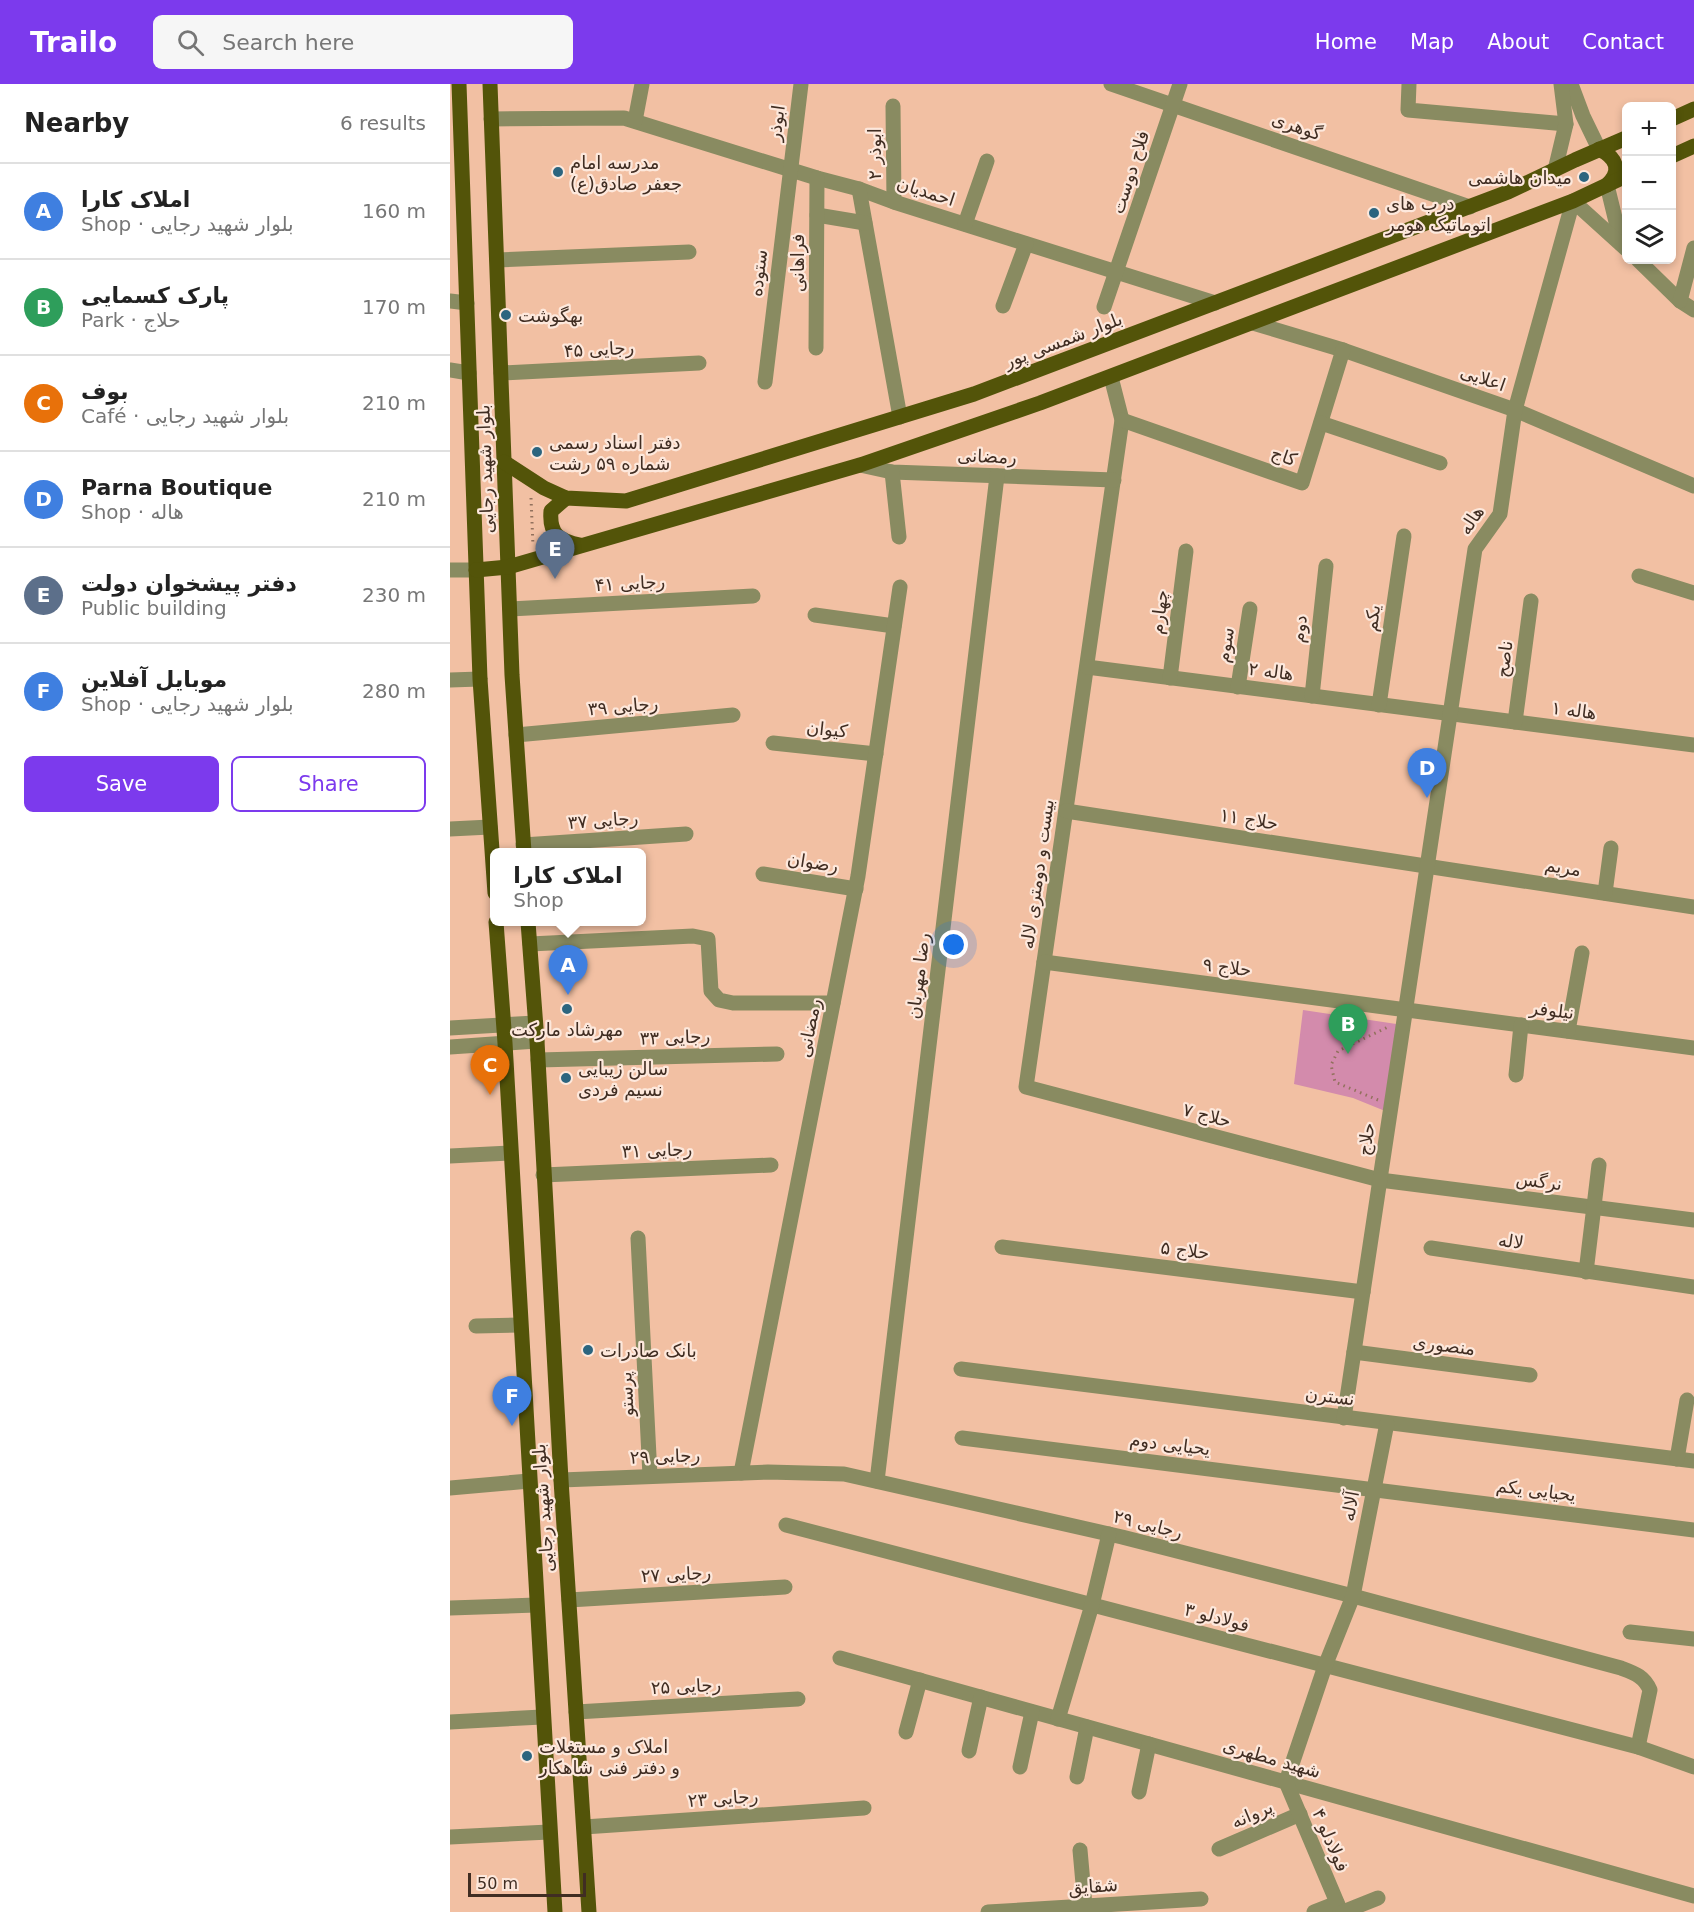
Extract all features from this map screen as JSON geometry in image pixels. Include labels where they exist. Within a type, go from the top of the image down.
[{"type":"main road","name":"بلوار شهید رجایی","points":[[459,84],[480,679],[492,848]]},
{"type":"main road","name":"بلوار شهید رجایی","points":[[490,84],[508,567],[523,848]]},
{"type":"main road","points":[[1676,117],[1694,109]]},
{"type":"main road","name":"بلوار شمسی پور","points":[[504,462],[544,489],[566,498],[626,501],[974,394],[1470,207],[1622,140]]},
{"type":"main road","points":[[1676,154],[1694,146]]},
{"type":"main road","points":[[1599,149],[1610,155],[1616,170],[1614,178],[1607,185]]},
{"type":"main road","points":[[476,570],[508,567],[860,465],[1111,377],[1573,201],[1622,178]]},
{"type":"main road","points":[[566,498],[551,511],[550,521],[555,534],[566,543],[581,546]]},
{"type":"main road","name":"بلوار شهید رجایی","points":[[496,926],[555,1912]]},
{"type":"main road","name":"بلوار شهید رجایی","points":[[528,926],[589,1912]]},
{"type":"street","points":[[630,119],[642,84]]},
{"type":"street","name":"ابوذر","points":[[789,168],[801,84]]},
{"type":"street","name":"گوهری","points":[[1111,84],[1470,207]]},
{"type":"street","name":"فلاح دوست","points":[[1104,307],[1180,84]]},
{"type":"street","points":[[1410,84],[1408,110],[1566,124]]},
{"type":"street","points":[[1555,170],[1566,124],[1561,84]]},
{"type":"street","points":[[1571,84],[1599,149]]},
{"type":"street","name":"ابوذر ۲","points":[[893,106],[894,202]]},
{"type":"street","name":"احمدیان","points":[[491,119],[630,119],[859,189],[1215,303]]},
{"type":"street","points":[[965,224],[987,161]]},
{"type":"street","name":"ستوده","points":[[765,382],[789,168]]},
{"type":"street","name":"فراهانی","points":[[816,348],[817,178]]},
{"type":"street","points":[[1607,185],[1616,222],[1622,235]]},
{"type":"street","points":[[859,189],[900,417]]},
{"type":"street","points":[[1573,201],[1622,245]]},
{"type":"street","name":"هاله","points":[[1427,866],[1475,549],[1500,514],[1515,410],[1573,201]]},
{"type":"street","points":[[817,215],[865,223]]},
{"type":"street","points":[[1003,306],[1026,244]]},
{"type":"street","points":[[1680,301],[1694,248]]},
{"type":"street","points":[[496,260],[689,252]]},
{"type":"street","points":[[1642,264],[1680,301],[1694,309]]},
{"type":"street","points":[[450,301],[467,303]]},
{"type":"street","name":"اعلایی","points":[[1253,323],[1343,350],[1515,410],[1694,486]]},
{"type":"street","name":"کاج","points":[[1122,420],[1302,483],[1343,350]]},
{"type":"street","name":"رجایی ۴۵","points":[[501,374],[699,363]]},
{"type":"street","points":[[450,370],[469,374]]},
{"type":"street","points":[[1087,667],[1122,420],[1111,377]]},
{"type":"street","points":[[1321,423],[1440,463]]},
{"type":"street","name":"رمضانی","points":[[860,465],[892,472],[1114,480]]},
{"type":"street","points":[[892,472],[899,537]]},
{"type":"street","name":"رضا مهربان","points":[[877,1481],[997,476]]},
{"type":"street","name":"یکم","points":[[1379,705],[1404,536]]},
{"type":"street","name":"چهارم","points":[[1170,678],[1186,551]]},
{"type":"street","name":"دوم","points":[[1312,696],[1326,566]]},
{"type":"street","points":[[450,570],[476,570]]},
{"type":"street","points":[[1639,576],[1694,593]]},
{"type":"street","name":"رمضانی","points":[[741,1473],[856,889],[900,587]]},
{"type":"street","name":"رجایی ۴۱","points":[[510,609],[753,596]]},
{"type":"street","name":"ناصح","points":[[1515,722],[1531,602]]},
{"type":"street","name":"سوم","points":[[1238,687],[1250,609]]},
{"type":"street","points":[[815,615],[894,626]]},
{"type":"street","name":"هاله ۲","points":[[1087,667],[1449,714]]},
{"type":"street","name":"بیست و دومتری لاله","points":[[1026,1087],[1087,667]]},
{"type":"street","points":[[450,680],[480,679]]},
{"type":"street","name":"هاله ۱","points":[[1449,714],[1694,745]]},
{"type":"street","name":"رجایی ۳۹","points":[[516,735],[733,716]]},
{"type":"street","name":"کیوان","points":[[773,743],[876,754]]},
{"type":"street","name":"حلاج ۱۱","points":[[1066,811],[1427,866]]},
{"type":"street","points":[[450,829],[490,827]]},
{"type":"street","name":"رجایی ۳۷","points":[[534,848],[686,834]]},
{"type":"street","points":[[1605,893],[1611,848]]},
{"type":"street","name":"مریم","points":[[1427,866],[1694,907]]},
{"type":"street","name":"حلاج","points":[[1344,1418],[1427,866]]},
{"type":"street","name":"رضوان","points":[[763,874],[856,889]]},
{"type":"street","points":[[530,944],[693,936],[708,939],[711,992],[719,1000],[733,1003],[833,1003]]},
{"type":"street","points":[[1568,1031],[1582,953]]},
{"type":"street","name":"حلاج ۹","points":[[1044,963],[1405,1014]]},
{"type":"street","name":"نیلوفر","points":[[1405,1014],[1521,1025],[1694,1048]]},
{"type":"street","points":[[450,1028],[535,1023]]},
{"type":"street","points":[[1516,1075],[1521,1025]]},
{"type":"street","points":[[450,1047],[537,1041]]},
{"type":"street","name":"رجایی ۳۳","points":[[538,1060],[777,1054]]},
{"type":"street","name":"حلاج ۷","points":[[1026,1087],[1380,1180]]},
{"type":"street","points":[[450,1156],[510,1153]]},
{"type":"street","name":"رجایی ۳۱","points":[[543,1175],[771,1165]]},
{"type":"street","points":[[1586,1272],[1592,1207],[1599,1165]]},
{"type":"street","name":"نرگس","points":[[1380,1180],[1694,1220]]},
{"type":"street","name":"پرستو","points":[[638,1238],[650,1476]]},
{"type":"street","name":"حلاج ۵","points":[[1002,1247],[1363,1292]]},
{"type":"street","name":"لاله","points":[[1431,1248],[1694,1287]]},
{"type":"street","points":[[476,1326],[520,1325]]},
{"type":"street","name":"منصوری","points":[[1354,1352],[1530,1375]]},
{"type":"street","name":"نسترن","points":[[961,1368],[1694,1461]]},
{"type":"street","points":[[1677,1459],[1687,1400]]},
{"type":"street","name":"آلاله","points":[[1286,1782],[1325,1666],[1353,1596],[1387,1423]]},
{"type":"street","name":"یحیایی دوم","points":[[962,1438],[1374,1489]]},
{"type":"street","name":"رجایی ۲۹","points":[[561,1480],[741,1473],[843,1474],[1109,1534],[1353,1596],[1637,1674],[1646,1681],[1650,1689],[1638,1748]]},
{"type":"street","points":[[450,1488],[529,1482]]},
{"type":"street","name":"یحیایی یکم","points":[[1374,1489],[1694,1530]]},
{"type":"street","name":"فولادلو ۳","points":[[786,1525],[1638,1748],[1694,1767]]},
{"type":"street","points":[[1058,1719],[1092,1605],[1109,1534]]},
{"type":"street","name":"رجایی ۲۷","points":[[569,1600],[785,1587]]},
{"type":"street","points":[[450,1608],[536,1605]]},
{"type":"street","points":[[1630,1632],[1694,1639]]},
{"type":"street","name":"شهید مطهری","points":[[840,1658],[1694,1896]]},
{"type":"street","points":[[906,1732],[920,1680]]},
{"type":"street","points":[[969,1751],[981,1697]]},
{"type":"street","name":"رجایی ۲۵","points":[[576,1712],[798,1699]]},
{"type":"street","points":[[1020,1767],[1032,1712]]},
{"type":"street","points":[[450,1722],[542,1717]]},
{"type":"street","points":[[1077,1777],[1087,1727]]},
{"type":"street","points":[[1139,1792],[1149,1744]]},
{"type":"street","name":"فولادلو ۴","points":[[1286,1782],[1340,1909]]},
{"type":"street","name":"رجایی ۲۳","points":[[584,1827],[864,1808]]},
{"type":"street","name":"پروانه","points":[[1220,1849],[1300,1814]]},
{"type":"street","points":[[450,1837],[549,1832]]},
{"type":"street","points":[[1080,1850],[1085,1906]]},
{"type":"street","points":[[1314,1912],[1340,1909],[1377,1898]]},
{"type":"street","name":"شقایق","points":[[988,1912],[1201,1899]]},
{"type":"path","points":[[531,480],[534,559]]},
{"type":"path","points":[[1391,1106],[1335,1082],[1331,1065],[1338,1052],[1405,1014]]},
{"type":"shaded area","points":[[1303,1010],[1403,1025],[1390,1113],[1353,1098],[1294,1084]]},
{"type":"place","name":"مدرسه امام جعفر صادق(ع)","points":[[558,172]]},
{"type":"place","name":"میدان هاشمی","points":[[1584,177]]},
{"type":"place","name":"درب های اتوماتیک هومر","points":[[1374,213]]},
{"type":"place","name":"بهگوشت","points":[[506,315]]},
{"type":"place","name":"دفتر اسناد رسمی شماره ۵۹ رشت","points":[[537,452]]},
{"type":"place","name":"دفتر پیشخوان دولت","points":[[555,579]]},
{"type":"place","name":"Parna Boutique","points":[[1427,798]]},
{"type":"place","name":"املاک کارا","points":[[568,995]]},
{"type":"place","name":"مهرشاد مارکت","points":[[567,1009]]},
{"type":"place","name":"پارک کسمایی","points":[[1348,1054]]},
{"type":"place","name":"سالن زیبایی نسیم فردی","points":[[566,1078]]},
{"type":"place","name":"بوف","points":[[490,1095]]},
{"type":"place","name":"بانک صادرات","points":[[588,1350]]},
{"type":"place","name":"موبایل آفلاین","points":[[512,1426]]},
{"type":"place","name":"املاک و مستغلات و دفتر فنی شاهکار","points":[[527,1756]]}]
